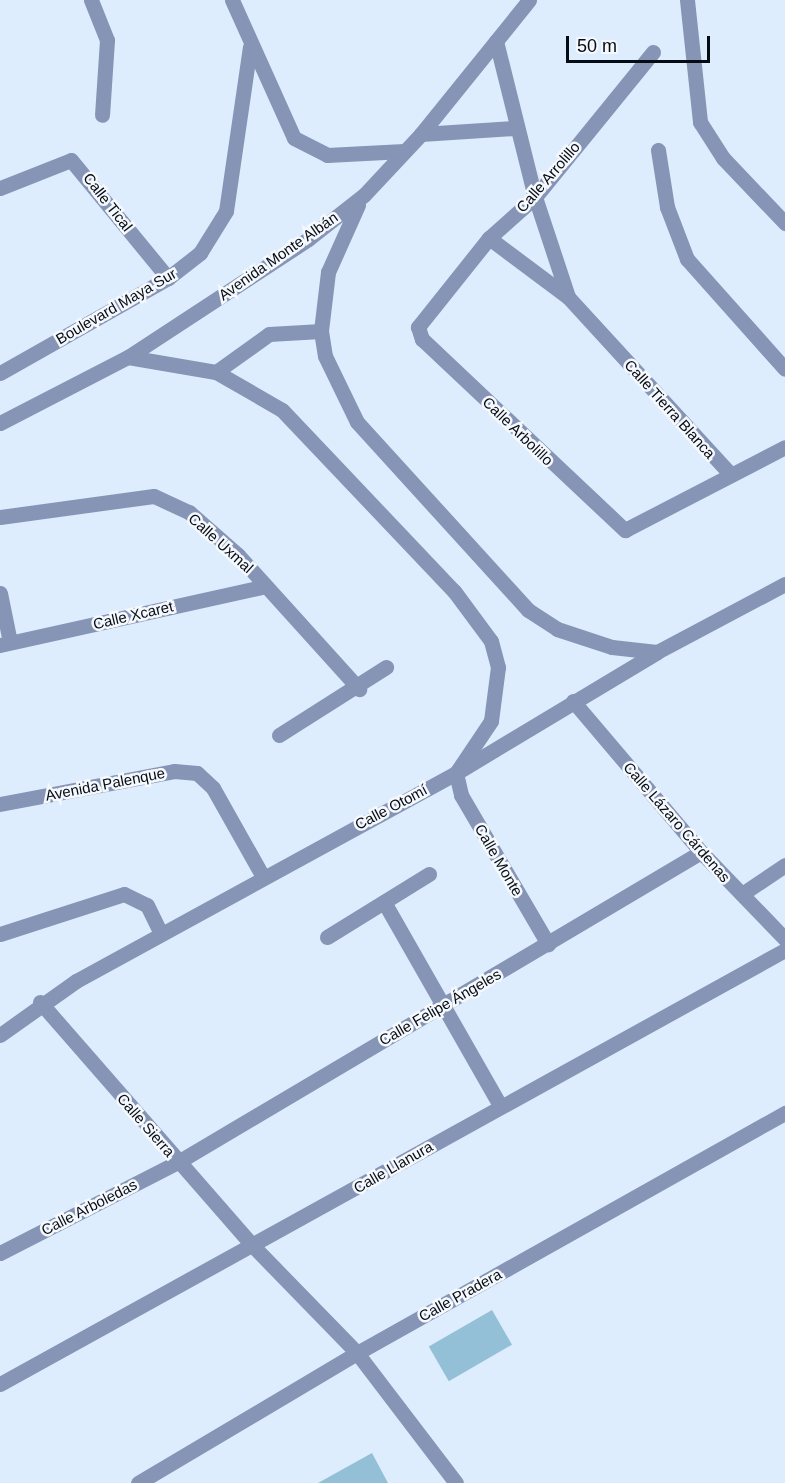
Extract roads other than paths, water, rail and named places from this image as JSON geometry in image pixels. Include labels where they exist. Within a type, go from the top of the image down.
[{"type":"street","points":[[91,0],[107,40],[102,115]]},
{"type":"street","name":"Boulevard Maya Sur","points":[[232,0],[286,130],[303,146],[341,157],[404,151]]},
{"type":"street","name":"Avenida Monte Albán","points":[[0,423],[128,357],[308,240],[364,195],[422,134],[528,0]]},
{"type":"street","points":[[687,0],[700,122],[723,158],[785,223]]},
{"type":"street","name":"Calle Tierra Blanca","points":[[496,41],[515,128],[568,297]]},
{"type":"street","name":"Boulevard Maya Sur","points":[[0,373],[168,278],[200,253],[226,211],[250,47]]},
{"type":"street","name":"Calle Arrolillo","points":[[418,327],[489,238],[535,197],[653,52]]},
{"type":"street","points":[[422,134],[515,128]]},
{"type":"street","points":[[658,150],[667,207],[687,260],[785,369]]},
{"type":"street","name":"Calle Tical","points":[[0,188],[71,160],[168,278]]},
{"type":"street","points":[[364,195],[328,272],[321,331],[324,356],[357,422],[505,589],[557,629],[612,647],[657,652]]},
{"type":"street","name":"Calle Tierra Blanca","points":[[489,238],[568,297],[731,475]]},
{"type":"street","name":"Calle Arbolillo","points":[[418,327],[422,339],[625,530],[731,475]]},
{"type":"street","points":[[216,372],[269,334],[321,331]]},
{"type":"street","points":[[128,357],[216,372],[282,410],[454,591],[491,641],[498,667],[491,721],[456,773]]},
{"type":"street","points":[[731,475],[785,447]]},
{"type":"street","name":"Calle Uxmal","points":[[0,517],[154,496],[189,512],[266,586],[359,689]]},
{"type":"street","name":"Calle Otomí","points":[[0,1035],[40,1002],[262,875],[456,773],[657,652],[785,585]]},
{"type":"street","name":"Calle Xcaret","points":[[5,644],[266,586]]},
{"type":"street","points":[[0,593],[5,644]]},
{"type":"street","points":[[279,735],[359,689],[386,667]]},
{"type":"street","name":"Calle Lázaro Cárdenas","points":[[573,701],[701,852],[785,939]]},
{"type":"street","name":"Avenida Palenque","points":[[0,804],[174,771],[197,773],[213,788],[262,875]]},
{"type":"street","name":"Calle Monte","points":[[456,773],[461,795],[548,944]]},
{"type":"street","name":"Calle Felipe Ángeles","points":[[178,1162],[701,852]]},
{"type":"street","points":[[742,894],[785,865]]},
{"type":"street","points":[[327,937],[429,874]]},
{"type":"street","points":[[0,934],[124,894],[147,905],[161,934]]},
{"type":"street","points":[[384,902],[500,1105]]},
{"type":"street","name":"Calle Llanura","points":[[0,1384],[254,1247],[500,1105],[785,950]]},
{"type":"street","name":"Calle Sierra","points":[[40,1002],[254,1247],[357,1353],[456,1483]]},
{"type":"street","name":"Calle Pradera","points":[[138,1483],[357,1353],[785,1113]]},
{"type":"street","name":"Calle Arboledas","points":[[0,1253],[178,1162]]}]
